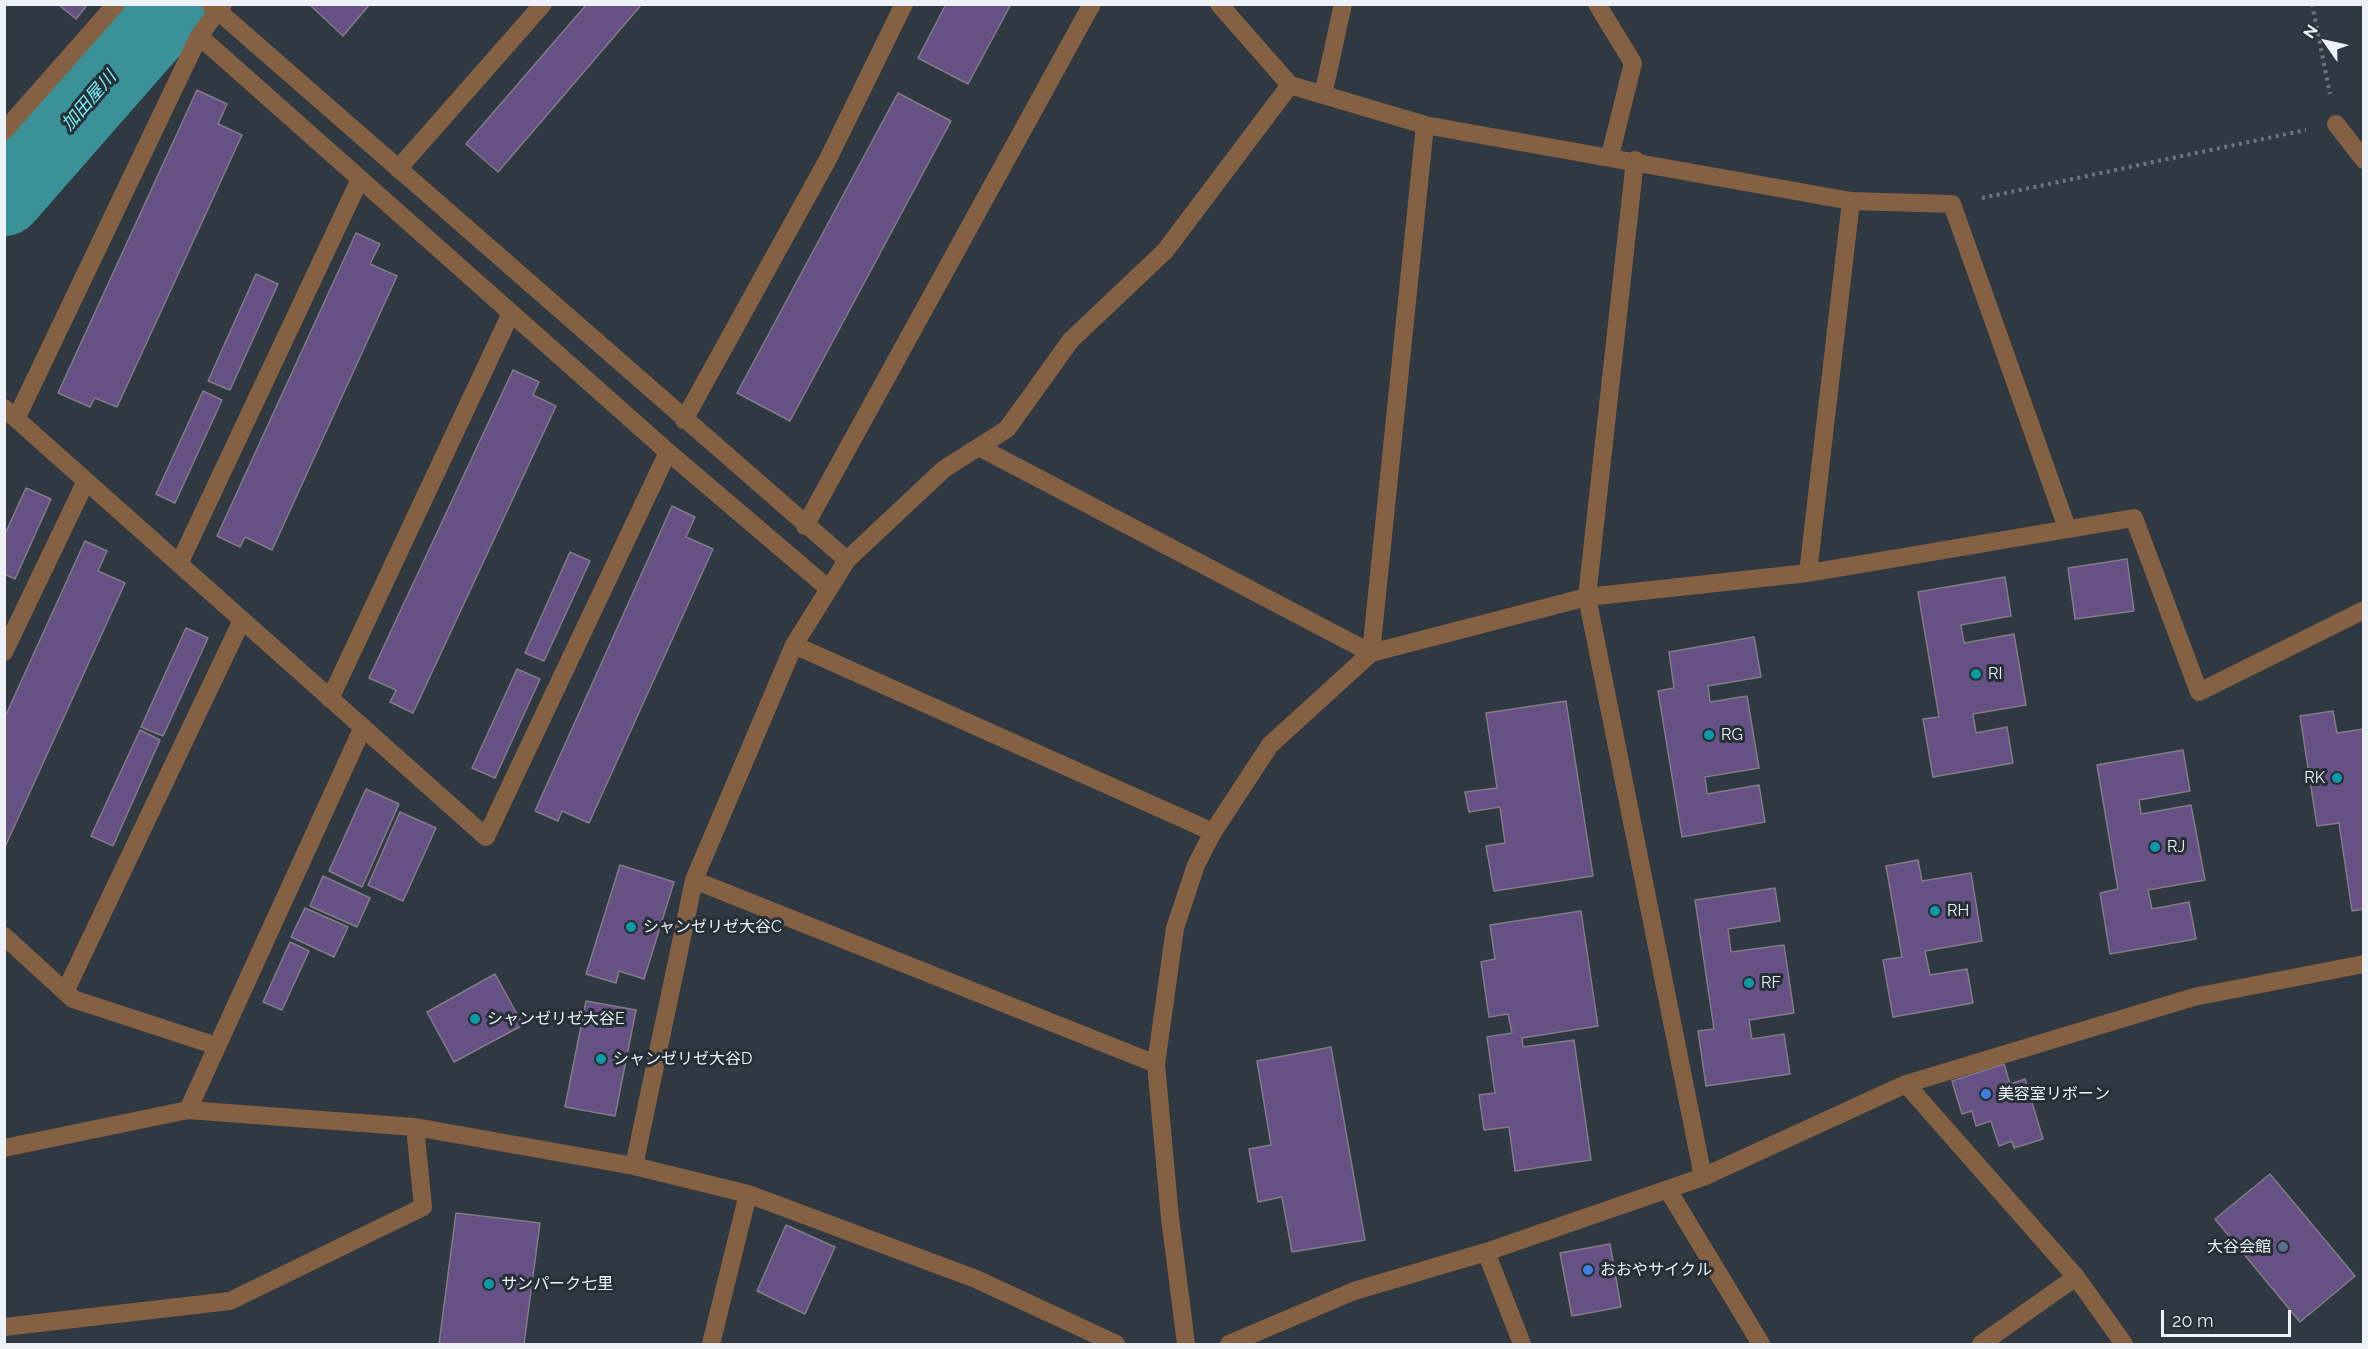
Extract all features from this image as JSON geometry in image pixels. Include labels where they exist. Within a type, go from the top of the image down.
[{"type":"street","points":[[4,131],[116,4]]},
{"type":"street","points":[[398,169],[543,4]]},
{"type":"street","points":[[805,526],[1092,4]]},
{"type":"street","points":[[1219,4],[1290,85],[1425,125],[1635,160],[1851,201],[1952,204],[2067,528]]},
{"type":"street","points":[[1323,95],[1343,4]]},
{"type":"street","points":[[1597,4],[1633,63],[1610,156]]},
{"type":"street","points":[[684,420],[828,159],[899,6]]},
{"type":"street","points":[[668,452],[486,837],[10,414],[199,36],[217,7],[398,169],[847,561]]},
{"type":"street","points":[[199,36],[668,452],[829,589]]},
{"type":"street","points":[[634,1166],[694,880],[794,645],[847,561],[944,469],[1007,429],[1071,340],[1165,251],[1290,85]]},
{"type":"street","points":[[2336,124],[2364,160]]},
{"type":"street","points":[[1371,653],[1425,125]]},
{"type":"street","points":[[1635,160],[1587,597],[1704,1178]]},
{"type":"street","points":[[179,564],[360,179]]},
{"type":"street","points":[[1808,573],[1851,201]]},
{"type":"street","points":[[330,699],[511,313]]},
{"type":"street","points":[[979,447],[1371,653]]},
{"type":"street","points":[[4,652],[86,481]]},
{"type":"street","points":[[1186,1344],[1170,1218],[1156,1064],[1175,928],[1196,865],[1213,832],[1270,745],[1371,653],[1587,597],[1808,573],[2134,518],[2199,692],[2364,610]]},
{"type":"street","points":[[65,992],[242,620]]},
{"type":"street","points":[[794,645],[1213,832]]},
{"type":"street","points":[[188,1110],[363,727]]},
{"type":"street","points":[[694,880],[1156,1064]]},
{"type":"street","points":[[4,936],[73,999],[217,1046]]},
{"type":"street","points":[[1229,1344],[1354,1291],[1486,1252],[1704,1178],[1906,1084],[2194,997],[2364,964]]},
{"type":"street","points":[[1906,1084],[2076,1277],[2124,1344]]},
{"type":"street","points":[[4,1148],[188,1110],[415,1127],[634,1166],[748,1194],[976,1279],[1116,1344]]},
{"type":"street","points":[[4,1327],[230,1301],[423,1208],[415,1127]]},
{"type":"street","points":[[1668,1190],[1761,1344]]},
{"type":"street","points":[[711,1344],[748,1194]]},
{"type":"street","points":[[1486,1252],[1522,1344]]},
{"type":"street","points":[[1981,1344],[2076,1277]]},
{"type":"path","points":[[1952,204],[2336,124],[2312,4]]},
{"type":"building","points":[[62,4],[88,4],[76,19],[60,6]]},
{"type":"building","points":[[309,4],[370,4],[343,36]]},
{"type":"building","points":[[587,4],[642,4],[498,172],[466,144]]},
{"type":"building","points":[[946,4],[1011,4],[968,84],[918,58]]},
{"type":"building","points":[[197,90],[227,104],[218,124],[242,135],[117,407],[95,398],[90,407],[58,393]]},
{"type":"building","points":[[898,93],[951,121],[790,421],[737,393]]},
{"type":"building","points":[[356,233],[380,244],[370,264],[397,276],[272,550],[245,537],[240,547],[217,536]]},
{"type":"building","points":[[256,274],[278,284],[230,390],[208,381]]},
{"type":"building","points":[[513,370],[539,382],[533,395],[556,406],[413,713],[390,702],[396,690],[369,678]]},
{"type":"building","points":[[203,391],[222,400],[175,503],[156,494]]},
{"type":"building","points":[[26,488],[51,499],[15,579],[4,574],[4,536]]},
{"type":"building","points":[[672,506],[695,517],[686,537],[713,549],[589,823],[562,811],[558,821],[535,811]]},
{"type":"building","points":[[85,541],[107,551],[98,571],[125,583],[4,849],[4,719]]},
{"type":"building","points":[[570,552],[590,561],[544,661],[525,653]]},
{"type":"building","points":[[2127,559],[2134,611],[2075,619],[2068,568]]},
{"type":"building","name":"RI","points":[[2005,577],[2011,616],[1961,625],[1964,643],[2014,634],[2026,705],[1973,714],[1976,733],[2007,727],[2013,763],[1933,777],[1923,719],[1939,717],[1918,592]]},
{"type":"building","points":[[186,628],[208,638],[163,736],[141,727]]},
{"type":"building","name":"RG","points":[[1754,637],[1761,677],[1708,686],[1710,702],[1747,696],[1759,768],[1705,777],[1707,794],[1759,785],[1765,822],[1682,837],[1658,691],[1674,688],[1669,652]]},
{"type":"building","points":[[517,669],[540,679],[495,778],[472,768]]},
{"type":"building","points":[[1566,701],[1593,876],[1494,891],[1486,846],[1505,843],[1500,807],[1469,812],[1465,792],[1497,788],[1486,713]]},
{"type":"building","name":"RK","points":[[2333,711],[2337,733],[2364,729],[2364,909],[2352,911],[2339,823],[2317,826],[2300,716]]},
{"type":"building","points":[[140,730],[160,740],[113,846],[91,836]]},
{"type":"building","name":"RJ","points":[[2183,750],[2190,791],[2139,800],[2141,814],[2191,805],[2205,880],[2148,890],[2152,909],[2189,902],[2196,939],[2110,954],[2100,893],[2118,889],[2097,765]]},
{"type":"building","points":[[366,789],[399,804],[362,887],[329,871]]},
{"type":"building","points":[[400,812],[436,828],[403,901],[368,885]]},
{"type":"building","name":"RH","points":[[1918,860],[1922,881],[1971,873],[1982,941],[1925,951],[1930,975],[1967,969],[1973,1003],[1893,1017],[1883,960],[1902,957],[1886,866]]},
{"type":"building","name":"シャンゼリゼ大谷C","points":[[620,865],[674,882],[644,979],[619,971],[616,983],[586,974]]},
{"type":"building","points":[[323,876],[370,898],[357,927],[310,906]]},
{"type":"building","name":"RF","points":[[1775,888],[1780,921],[1728,929],[1731,952],[1784,945],[1794,1013],[1749,1020],[1752,1039],[1784,1034],[1790,1074],[1706,1086],[1698,1031],[1714,1029],[1695,900]]},
{"type":"building","points":[[305,908],[348,927],[334,957],[291,937]]},
{"type":"building","points":[[1581,911],[1598,1026],[1522,1038],[1523,1047],[1574,1040],[1591,1160],[1515,1171],[1509,1127],[1484,1130],[1479,1095],[1495,1093],[1487,1037],[1512,1033],[1508,1014],[1489,1017],[1481,962],[1495,959],[1490,925]]},
{"type":"building","points":[[290,942],[309,951],[282,1010],[263,1002]]},
{"type":"building","name":"シャンゼリゼ大谷E","points":[[495,974],[523,1025],[454,1062],[427,1012]]},
{"type":"building","name":"シャンゼリゼ大谷D","points":[[586,1001],[636,1010],[615,1116],[565,1107]]},
{"type":"building","points":[[1331,1047],[1365,1240],[1292,1252],[1282,1197],[1258,1202],[1249,1149],[1271,1145],[1257,1061]]},
{"type":"building","points":[[2004,1064],[2010,1084],[2025,1079],[2043,1139],[2014,1148],[2012,1141],[1999,1146],[1991,1121],[1976,1126],[1972,1111],[1962,1114],[1952,1081]]},
{"type":"building","points":[[2270,1174],[2355,1276],[2300,1322],[2215,1219]]},
{"type":"building","name":"サンパーク七里","points":[[456,1213],[540,1223],[524,1344],[439,1344]]},
{"type":"building","points":[[786,1225],[835,1247],[805,1314],[757,1291]]},
{"type":"building","points":[[1610,1244],[1621,1307],[1572,1316],[1560,1253]]},
{"type":"waterway","name":"加田屋川","points":[[4,197],[173,4]]},
{"type":"place","name":"RI","points":[[1976,674]]},
{"type":"place","name":"RG","points":[[1709,735]]},
{"type":"place","name":"RK","points":[[2337,778]]},
{"type":"place","name":"RJ","points":[[2155,847]]},
{"type":"place","name":"RH","points":[[1935,911]]},
{"type":"place","name":"シャンゼリゼ大谷C","points":[[631,927]]},
{"type":"place","name":"RF","points":[[1749,983]]},
{"type":"place","name":"シャンゼリゼ大谷E","points":[[475,1019]]},
{"type":"place","name":"シャンゼリゼ大谷D","points":[[601,1059]]},
{"type":"place","name":"美容室リボーン","points":[[1986,1094]]},
{"type":"place","name":"大谷会館","points":[[2283,1247]]},
{"type":"place","name":"おおやサイクル","points":[[1588,1270]]},
{"type":"place","name":"サンパーク七里","points":[[489,1284]]}]
